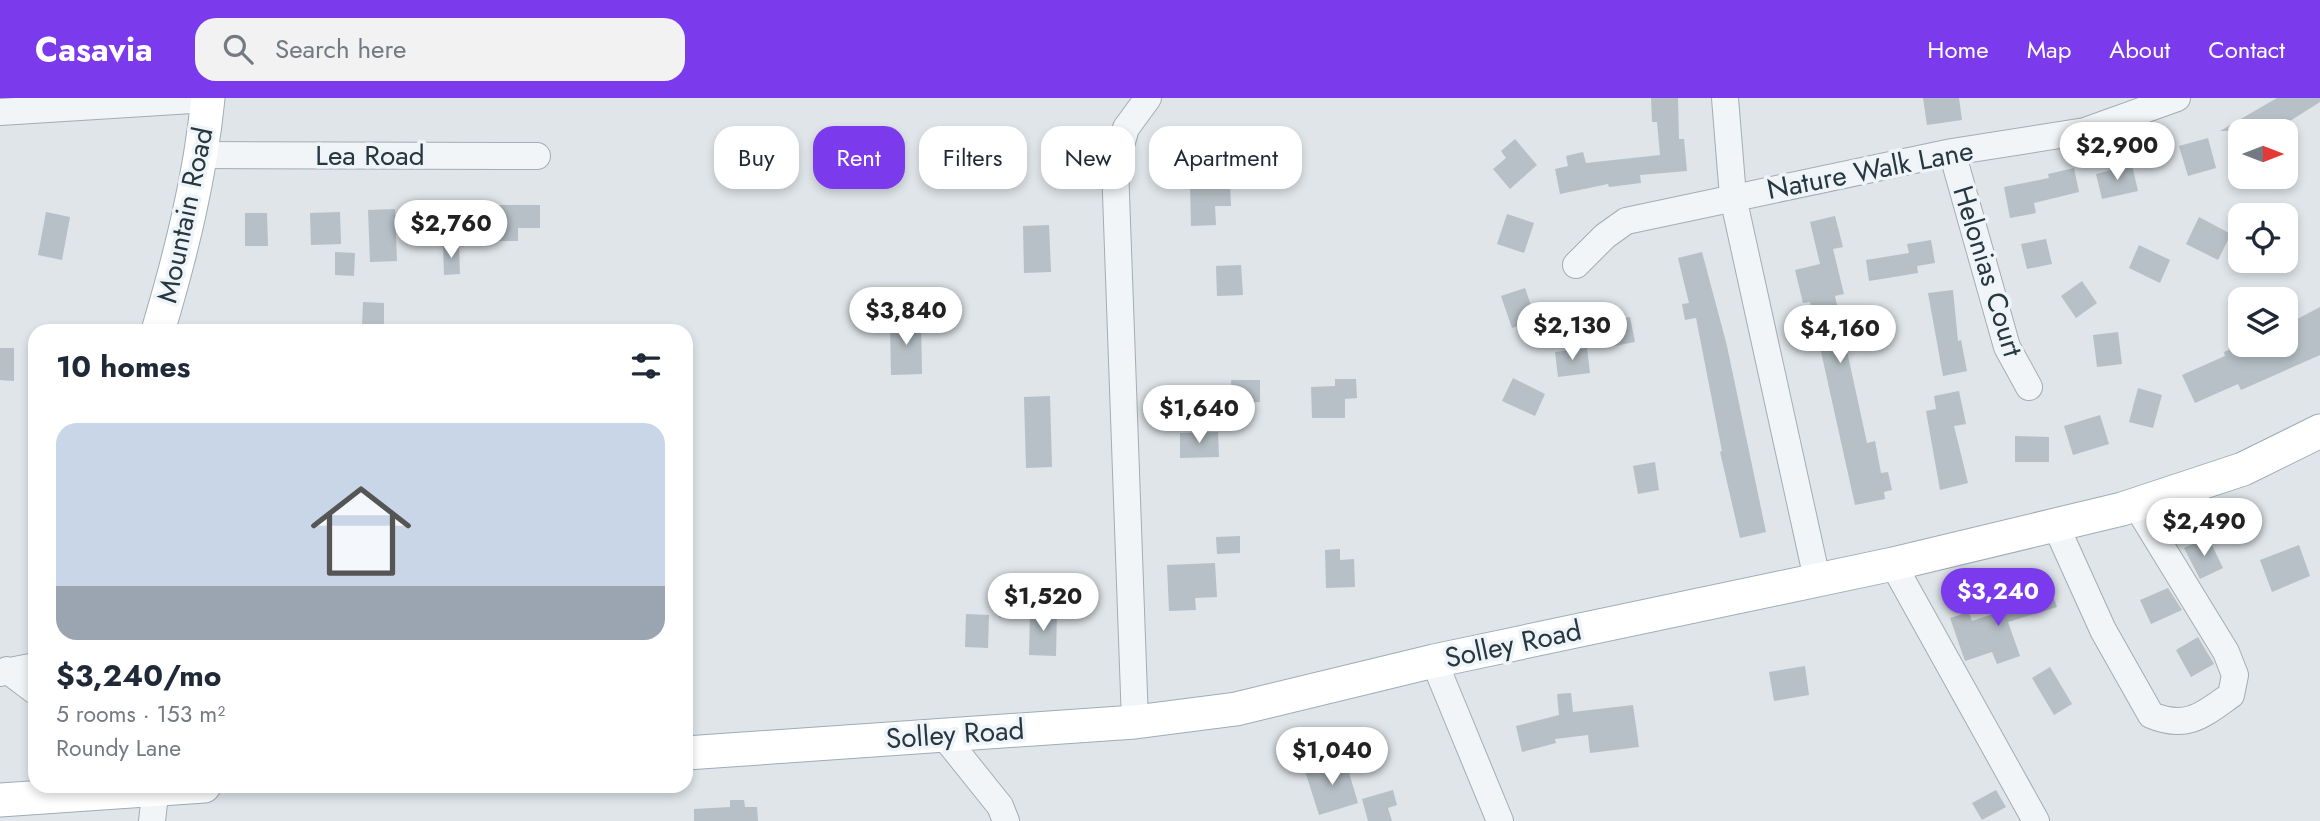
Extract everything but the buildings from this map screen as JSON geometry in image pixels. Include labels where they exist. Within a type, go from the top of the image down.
[{"type":"main road","name":"Mountain Road","points":[[160,324],[184,242],[202,155],[208,98]]},
{"type":"main road","name":"Solley Road","points":[[693,753],[1135,722],[1237,709],[1434,661],[1893,564],[2056,526],[2136,505],[2243,469],[2320,431]]},
{"type":"main road","points":[[24,800],[154,799],[177,793]]},
{"type":"street","points":[[0,112],[208,98]]},
{"type":"street","points":[[1135,722],[1115,166],[1126,128],[1149,98]]},
{"type":"street","points":[[1725,98],[1733,197],[1817,579]]},
{"type":"street","name":"Nature Walk Lane","points":[[1576,265],[1605,236],[1626,221],[1952,152],[2085,131],[2177,98]]},
{"type":"street","name":"Helonias Court","points":[[1952,152],[2007,346],[2029,387]]},
{"type":"street","name":"Lea Road","points":[[202,155],[537,156]]},
{"type":"street","points":[[2056,526],[2103,630],[2151,715],[2166,721],[2195,720],[2231,695],[2235,675],[2226,652],[2136,505]]},
{"type":"street","points":[[1893,564],[2036,821]]},
{"type":"street","points":[[1434,661],[1500,821]]},
{"type":"street","points":[[4,671],[28,667]]},
{"type":"street","points":[[4,671],[28,686]]},
{"type":"street","points":[[943,735],[1000,806],[1006,821]]}]
